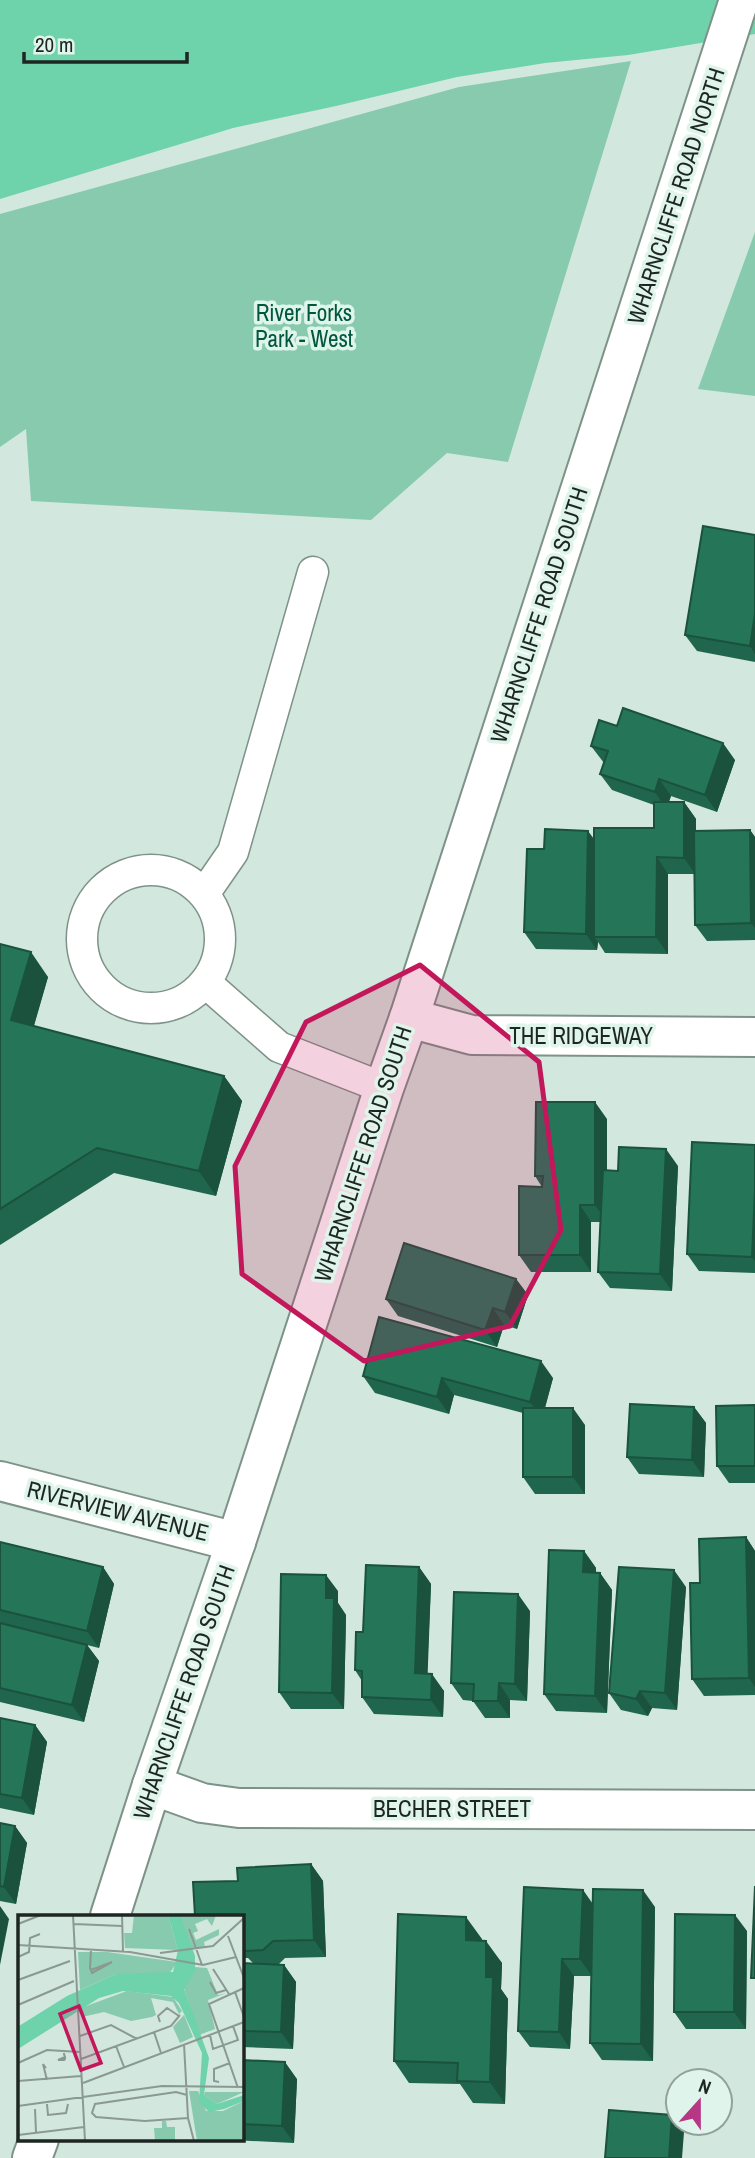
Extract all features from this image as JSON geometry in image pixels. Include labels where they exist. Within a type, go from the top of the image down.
[{"type":"main road","name":"WHARNCLIFFE ROAD NORTH","points":[[613,391],[739,0]]},
{"type":"main road","name":"WHARNCLIFFE ROAD SOUTH","points":[[110,1915],[409,1018],[613,391]]},
{"type":"main road","name":"THE RIDGEWAY","points":[[409,1018],[472,1035],[755,1037]]},
{"type":"main road","name":"RIVERVIEW AVENUE","points":[[0,1481],[236,1542]]},
{"type":"main road","name":"BECHER STREET","points":[[152,1785],[202,1803],[239,1808],[755,1810]]},
{"type":"main road","points":[[32,2158],[38,2140]]},
{"type":"lane","points":[[204,894],[233,852],[313,572]]},
{"type":"lane","points":[[145,869],[168,871],[189,880],[204,894],[214,909],[220,928],[221,947],[216,966],[206,983],[189,998],[168,1007],[145,1009],[122,1003],[103,990],[89,972],[82,951],[82,928],[90,906],[113,879],[145,869]]},
{"type":"lane","points":[[206,983],[279,1047],[384,1088]]},
{"type":"highlighted area","points":[[420,965],[539,1062],[561,1230],[510,1326],[364,1361],[242,1274],[235,1166],[306,1022]]},
{"type":"green space","name":"River Forks Park - West","points":[[631,61],[508,462],[447,453],[371,520],[31,501],[26,429],[0,447],[0,214],[459,87]]},
{"type":"green space","points":[[755,232],[755,396],[698,389]]},
{"type":"shaded area","points":[[0,0],[755,0],[755,34],[628,55],[545,63],[457,77],[233,128],[0,199]]},
{"type":"building","points":[[703,526],[755,535],[755,614],[750,646],[685,635]]},
{"type":"building","points":[[623,708],[723,743],[705,795],[659,779],[655,792],[600,774],[608,751],[591,746],[599,720],[617,726]]},
{"type":"building","points":[[654,802],[684,802],[684,858],[657,857],[656,937],[594,937],[594,828],[654,828]]},
{"type":"building","points":[[545,829],[588,831],[586,934],[524,932],[527,849],[544,849]]},
{"type":"building","points":[[750,830],[751,923],[695,925],[694,831]]},
{"type":"building","points":[[0,944],[31,952],[11,1020],[224,1076],[199,1171],[97,1148],[0,1209]]},
{"type":"building","points":[[536,1102],[595,1102],[595,1205],[580,1205],[580,1255],[519,1255],[519,1186],[542,1187],[543,1176],[535,1176]]},
{"type":"building","points":[[692,1142],[755,1145],[752,1257],[687,1254]]},
{"type":"building","points":[[619,1147],[666,1149],[660,1274],[598,1272],[603,1170],[618,1171]]},
{"type":"building","points":[[404,1243],[516,1279],[505,1312],[493,1308],[485,1330],[386,1299]]},
{"type":"building","points":[[379,1317],[541,1361],[530,1402],[442,1378],[437,1397],[363,1376]]},
{"type":"building","points":[[630,1404],[694,1407],[692,1460],[627,1457]]},
{"type":"building","points":[[755,1405],[755,1466],[717,1466],[716,1406]]},
{"type":"building","points":[[523,1408],[573,1408],[573,1477],[523,1477]]},
{"type":"building","points":[[746,1537],[749,1678],[692,1679],[690,1583],[700,1583],[699,1539]]},
{"type":"building","points":[[0,1542],[103,1567],[87,1631],[0,1610]]},
{"type":"building","points":[[549,1550],[584,1551],[583,1572],[600,1573],[595,1696],[544,1694]]},
{"type":"building","points":[[366,1565],[419,1567],[415,1673],[432,1674],[431,1700],[362,1697],[362,1671],[355,1670],[356,1632],[363,1632]]},
{"type":"building","points":[[619,1567],[674,1570],[665,1693],[640,1691],[636,1699],[609,1693]]},
{"type":"building","points":[[281,1574],[326,1575],[326,1598],[334,1598],[332,1693],[279,1692]]},
{"type":"building","points":[[454,1592],[518,1594],[515,1684],[499,1683],[498,1701],[473,1701],[474,1684],[451,1683]]},
{"type":"building","points":[[0,1623],[87,1645],[72,1705],[0,1688]]},
{"type":"building","points":[[0,1718],[35,1725],[22,1798],[0,1794]]},
{"type":"building","points":[[0,1823],[15,1826],[4,1887],[0,1886]]},
{"type":"building","points":[[311,1864],[314,1940],[273,1941],[263,1950],[245,1951],[243,1915],[195,1915],[193,1882],[238,1881],[237,1868]]},
{"type":"building","points":[[755,1886],[755,1978],[751,1978]]},
{"type":"building","points":[[524,1887],[583,1890],[580,1959],[562,1959],[559,2032],[518,2031]]},
{"type":"building","points":[[593,1889],[643,1890],[641,2044],[590,2043]]},
{"type":"building","points":[[398,1914],[466,1917],[466,1940],[486,1941],[486,1977],[493,1977],[490,2082],[457,2081],[458,2063],[394,2061]]},
{"type":"building","points":[[675,1914],[735,1915],[734,2012],[674,2012]]},
{"type":"building","points":[[243,1963],[284,1965],[281,2032],[243,2031]]},
{"type":"building","points":[[243,2060],[285,2062],[282,2126],[243,2124]]},
{"type":"building","points":[[609,2110],[664,2114],[664,2137],[670,2137],[669,2158],[605,2158]]}]
